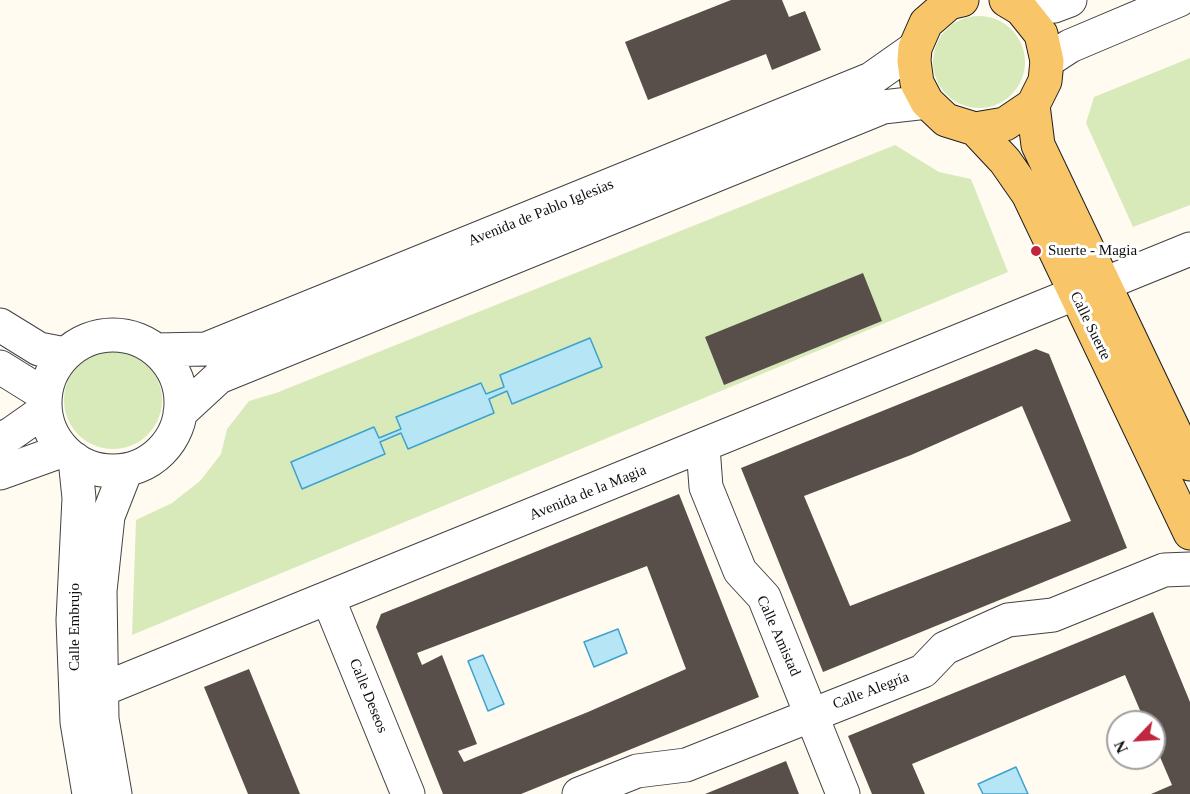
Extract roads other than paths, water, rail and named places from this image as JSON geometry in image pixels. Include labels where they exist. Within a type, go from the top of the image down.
[{"type":"main road","points":[[962,0],[949,3],[921,24],[914,61],[917,83],[927,102],[946,120],[975,129],[1005,124],[1033,105],[1045,81],[1047,61],[1041,34],[1013,4]]},
{"type":"main road","name":"Calle Suerte","points":[[1033,105],[1038,145],[1089,289],[1190,533]]},
{"type":"main road","name":"Calle Suerte","points":[[975,129],[1005,160],[1089,289],[1190,464]]},
{"type":"street","points":[[1013,4],[1054,6],[1070,0]]},
{"type":"street","points":[[1047,61],[1070,46],[1179,0]]},
{"type":"street","name":"Avenida de Pablo Iglesias","points":[[156,350],[206,349],[871,80],[921,24]]},
{"type":"street","name":"Avenida de Pablo Iglesias","points":[[180,413],[219,377],[883,107],[927,102]]},
{"type":"street","name":"Avenida de la Magia","points":[[101,690],[1190,249]]},
{"type":"street","points":[[0,325],[39,350],[65,354]]},
{"type":"street","points":[[100,335],[120,335],[139,340],[156,350],[172,368],[180,390],[180,413],[174,433],[162,450],[146,463],[126,470],[108,471],[91,468],[69,455],[51,432],[45,403],[51,373],[65,354],[81,342],[100,335]]},
{"type":"street","points":[[0,367],[45,403]]},
{"type":"street","points":[[0,439],[11,434],[45,403]]},
{"type":"street","name":"Calle Amistad","points":[[703,447],[706,487],[741,571],[764,597],[843,794]]},
{"type":"street","points":[[0,473],[69,455]]},
{"type":"street","name":"Calle Embrujo","points":[[69,455],[79,498],[73,620],[77,722],[89,794]]},
{"type":"street","name":"Calle Embrujo","points":[[115,794],[102,719],[100,591],[108,516],[126,470]]},
{"type":"street","name":"Calle Alegría","points":[[579,794],[637,771],[686,765],[923,671],[945,648],[1008,620],[1053,615],[1164,570],[1190,569]]},
{"type":"street","name":"Calle Deseos","points":[[328,598],[408,794]]},
{"type":"water","points":[[590,338],[602,367],[512,404],[507,391],[489,399],[494,413],[408,449],[401,433],[380,442],[385,454],[302,489],[291,462],[374,427],[379,438],[401,429],[396,417],[481,383],[486,394],[504,387],[500,375]]},
{"type":"water","points":[[618,629],[627,653],[594,667],[584,642]]},
{"type":"water","points":[[483,655],[504,704],[488,711],[468,661]]},
{"type":"water","points":[[1016,767],[1028,794],[983,794],[978,784]]},
{"type":"place","name":"Suerte - Magia","points":[[1036,251]]}]
